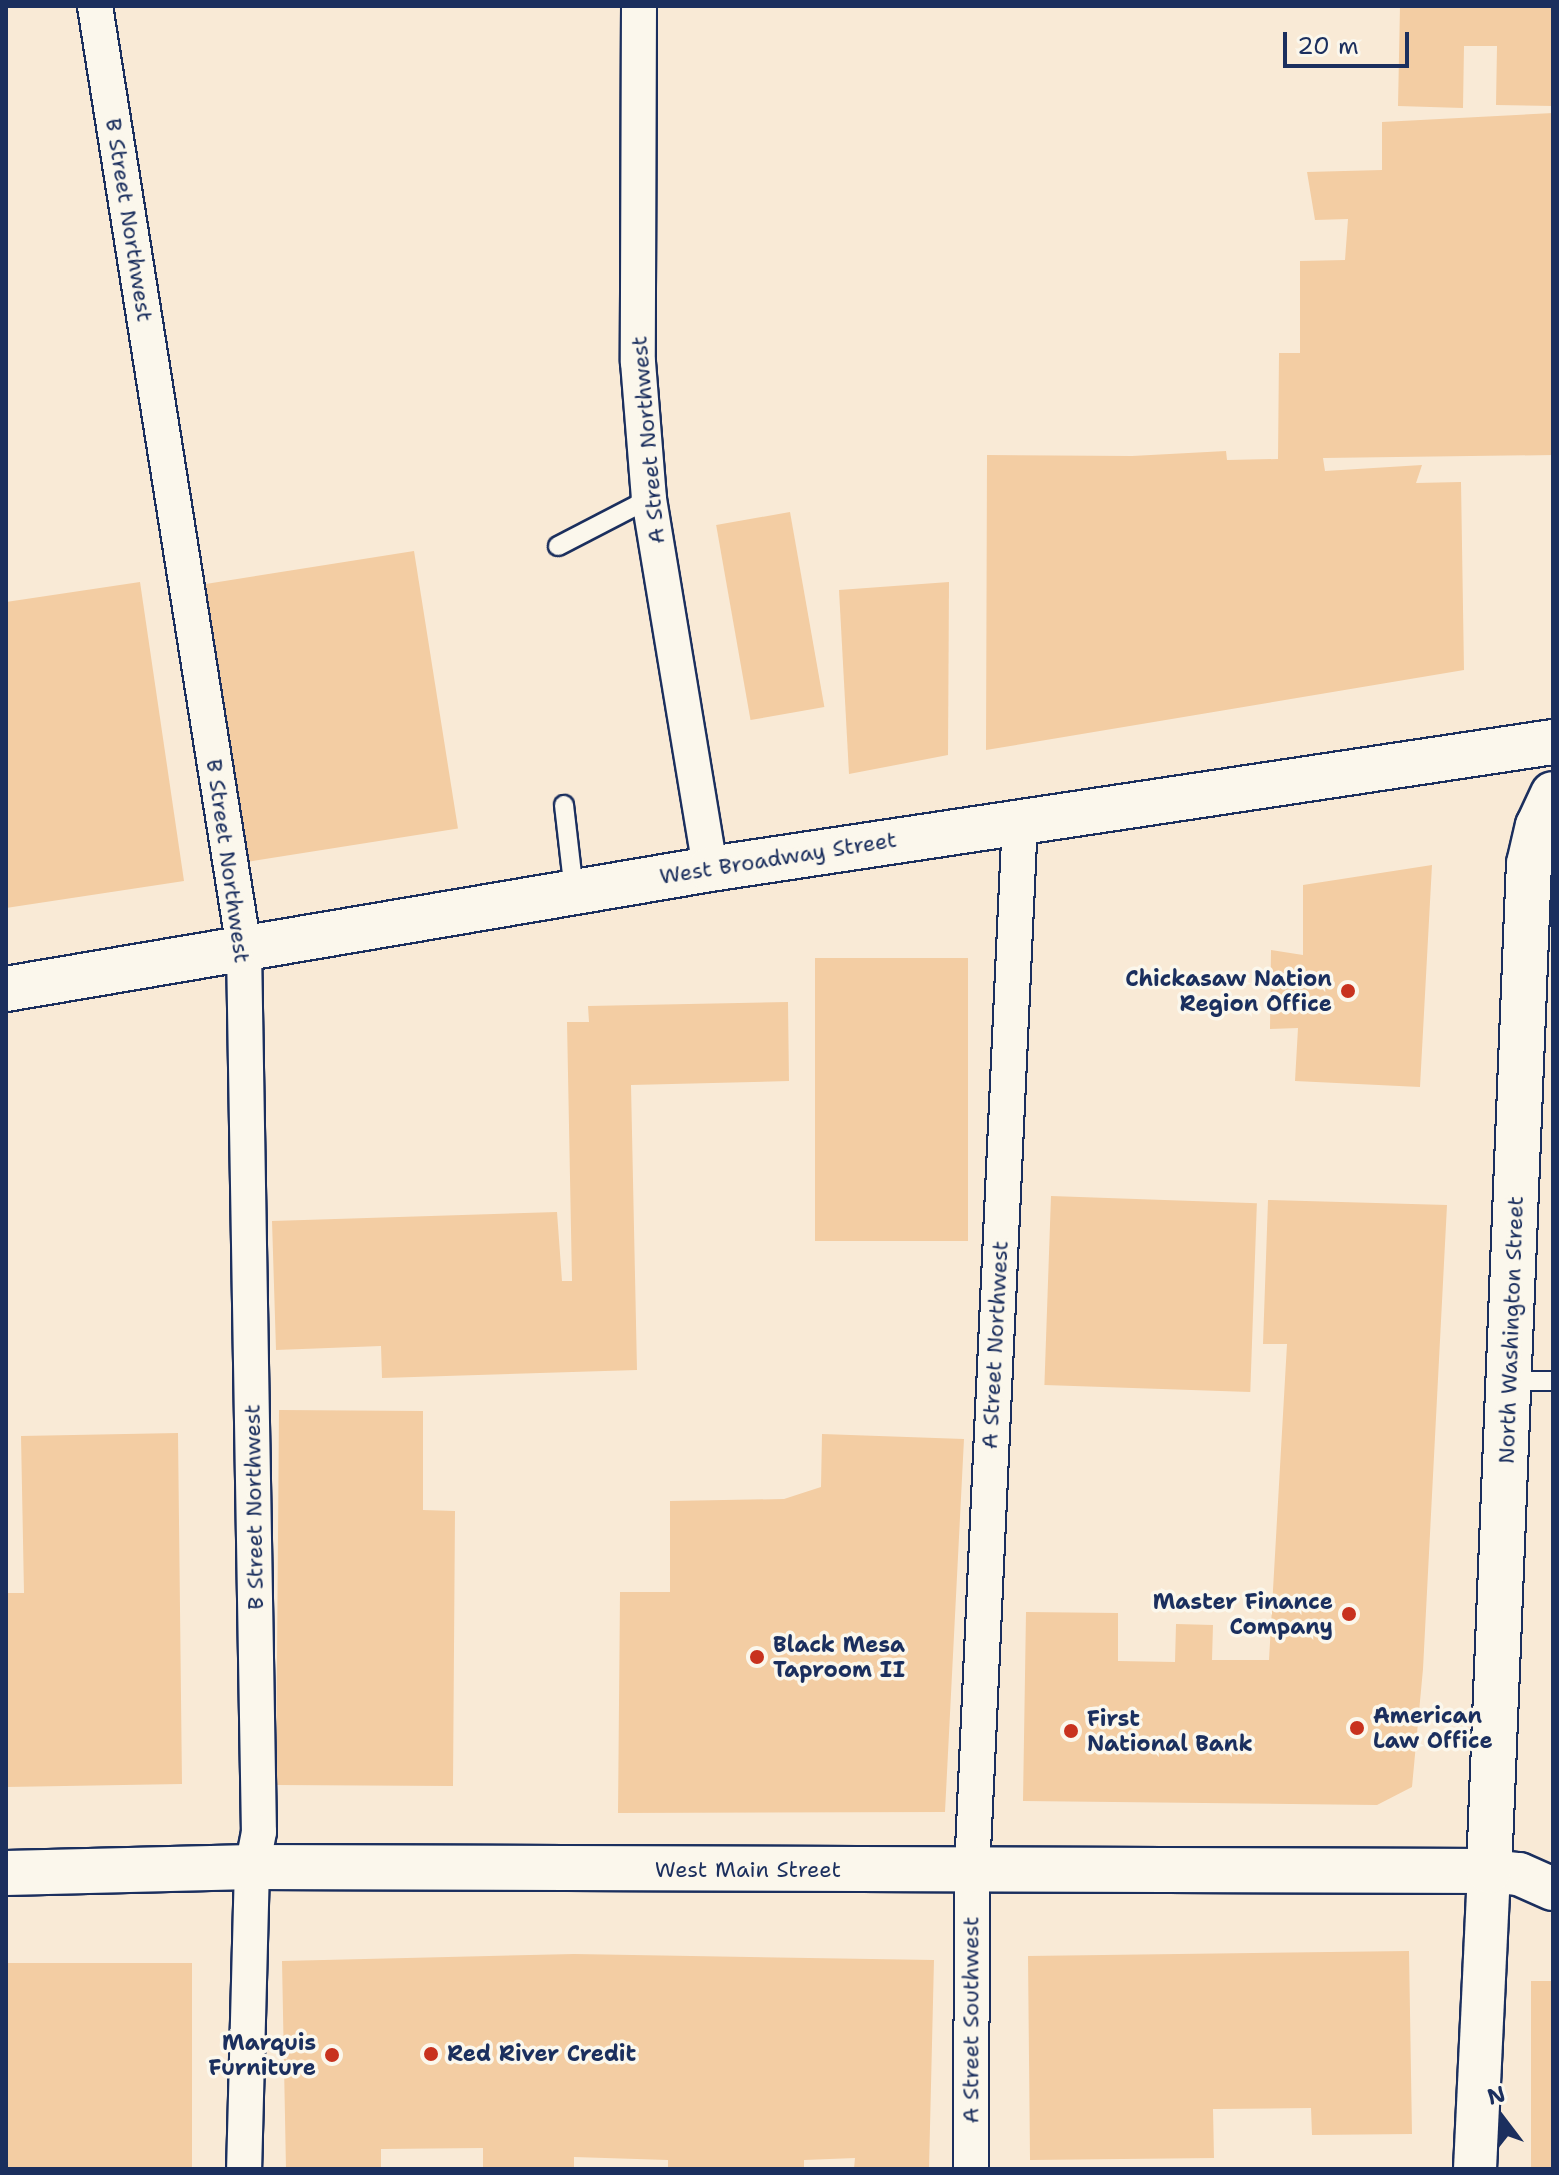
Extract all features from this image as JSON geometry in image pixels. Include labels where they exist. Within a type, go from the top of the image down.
[{"type":"main road","name":"West Broadway Street","points":[[6,989],[1020,819],[1553,742]]},
{"type":"main road","name":"North Washington Street","points":[[1489,1871],[1529,864],[1535,835],[1553,794]]},
{"type":"main road","name":"West Main Street","points":[[6,1873],[252,1867],[972,1872],[1489,1871]]},
{"type":"street","name":"B Street Northwest","points":[[95,6],[244,949],[259,1832],[252,1867],[244,2169]]},
{"type":"street","name":"A Street Northwest","points":[[639,6],[638,362],[649,499],[710,869]]},
{"type":"street","name":"A Street Northwest","points":[[972,1872],[1020,819]]},
{"type":"street","points":[[1489,1871],[1521,1868],[1553,1856]]},
{"type":"street","points":[[1489,1871],[1519,1874],[1553,1889]]},
{"type":"street","points":[[1475,2169],[1489,1871]]},
{"type":"street","name":"A Street Southwest","points":[[971,2169],[972,1872]]},
{"type":"lane","points":[[558,546],[649,499]]},
{"type":"lane","points":[[564,805],[574,892]]},
{"type":"lane","points":[[1509,1381],[1553,1381]]},
{"type":"building","points":[[1400,6],[1553,6],[1553,106],[1496,105],[1497,46],[1464,46],[1463,108],[1398,106]]},
{"type":"building","points":[[1553,113],[1553,455],[1323,458],[1325,471],[1422,465],[1416,483],[1461,482],[1464,670],[986,750],[987,455],[1132,456],[1226,451],[1227,460],[1278,459],[1279,353],[1300,353],[1300,261],[1345,260],[1348,219],[1315,220],[1307,172],[1382,170],[1382,122]]},
{"type":"building","points":[[790,512],[824,707],[751,720],[716,525]]},
{"type":"building","points":[[414,551],[458,829],[239,863],[195,586]]},
{"type":"building","points":[[140,582],[184,881],[6,908],[6,602]]},
{"type":"building","points":[[949,582],[948,755],[849,774],[839,590]]},
{"type":"building","name":"Chickasaw Nation Region Office","points":[[1432,865],[1420,1087],[1295,1081],[1298,1028],[1270,1029],[1271,950],[1303,955],[1303,885]]},
{"type":"building","points":[[815,958],[968,958],[968,1241],[815,1241]]},
{"type":"building","points":[[788,1002],[789,1081],[631,1085],[637,1370],[382,1378],[381,1346],[276,1350],[272,1221],[557,1212],[562,1281],[572,1281],[567,1022],[589,1022],[588,1006]]},
{"type":"building","points":[[1051,1196],[1257,1203],[1250,1392],[1044,1385]]},
{"type":"building","points":[[1268,1200],[1447,1205],[1423,1669],[1412,1787],[1377,1805],[1023,1801],[1026,1612],[1118,1613],[1118,1661],[1175,1662],[1176,1624],[1213,1625],[1212,1660],[1269,1660],[1287,1344],[1263,1344]]},
{"type":"building","points":[[279,1410],[423,1411],[423,1510],[455,1511],[453,1786],[276,1785]]},
{"type":"building","points":[[178,1433],[182,1784],[6,1787],[6,1593],[24,1593],[21,1436]]},
{"type":"building","points":[[822,1434],[964,1439],[945,1812],[618,1813],[620,1592],[670,1592],[670,1501],[784,1499],[821,1487]]},
{"type":"building","points":[[1409,1951],[1412,2134],[1312,2135],[1311,2108],[1213,2109],[1214,2158],[1030,2160],[1028,1956]]},
{"type":"building","points":[[574,1954],[934,1960],[929,2169],[854,2169],[855,2158],[804,2160],[804,2169],[668,2169],[668,2160],[574,2157],[574,2169],[483,2169],[483,2148],[381,2149],[381,2169],[286,2169],[282,1961]]},
{"type":"building","points":[[6,1963],[192,1963],[192,2169],[6,2169]]},
{"type":"building","points":[[1531,1981],[1553,1981],[1553,2169],[1531,2169]]},
{"type":"place","name":"Chickasaw Nation Region Office","points":[[1348,991]]},
{"type":"place","name":"Master Finance Company","points":[[1349,1614]]},
{"type":"place","name":"Black Mesa Taproom II","points":[[757,1657]]},
{"type":"place","name":"American Law Office","points":[[1357,1728]]},
{"type":"place","name":"First National Bank","points":[[1071,1731]]},
{"type":"place","name":"Red River Credit","points":[[431,2054]]},
{"type":"place","name":"Marquis Furniture","points":[[332,2055]]}]
